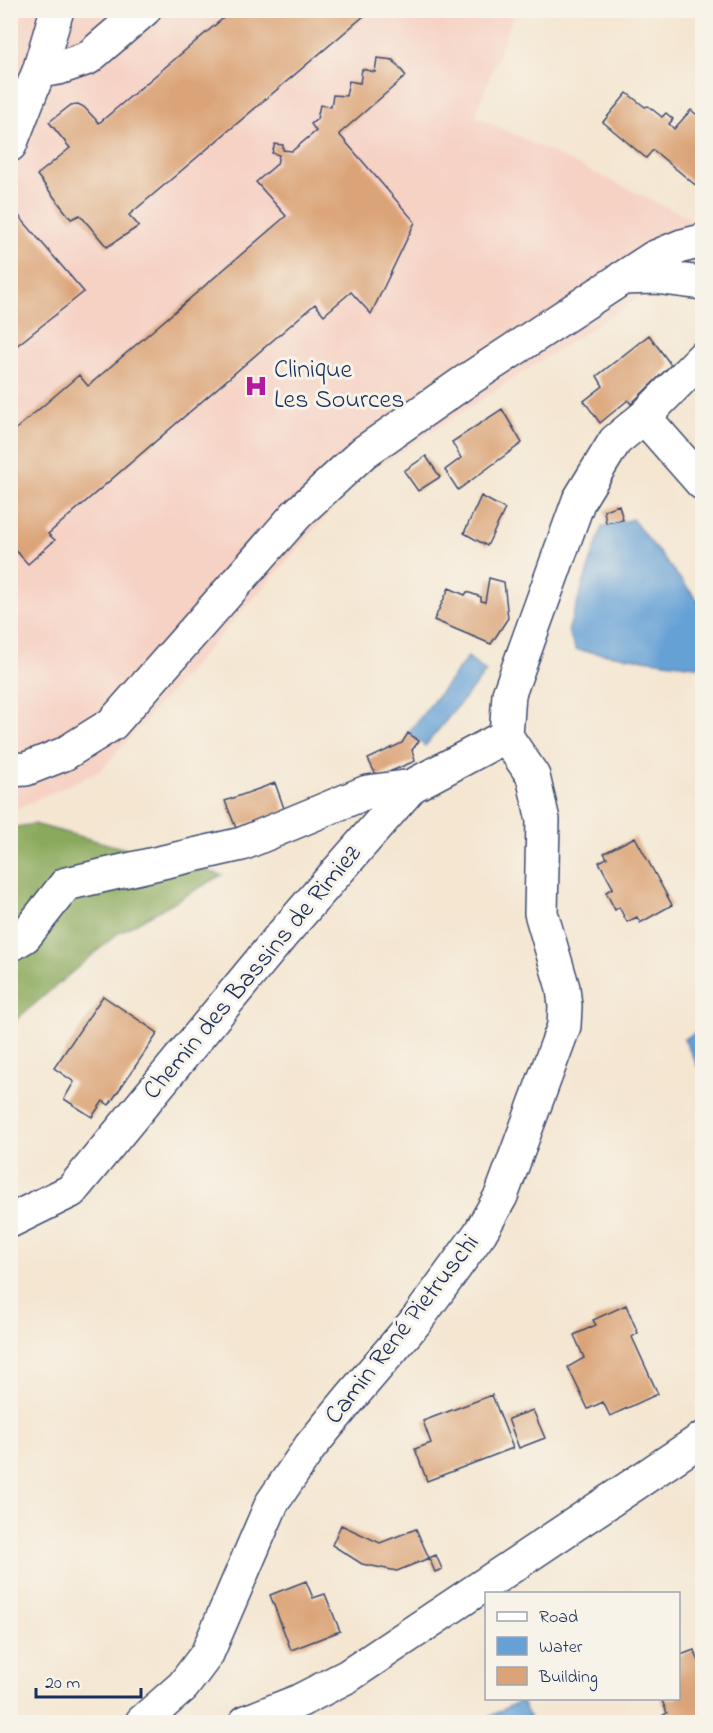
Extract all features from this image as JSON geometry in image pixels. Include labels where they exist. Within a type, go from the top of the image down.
[{"type":"street","points":[[10,145],[39,71],[57,10]]},
{"type":"street","points":[[39,71],[59,68],[88,58],[144,10]]},
{"type":"street","points":[[10,770],[26,769],[64,754],[112,724],[297,514],[364,452],[463,383],[653,258],[682,246],[702,241]]},
{"type":"street","points":[[622,278],[655,277],[702,283]]},
{"type":"street","points":[[506,736],[509,694],[579,500],[615,441],[644,417],[702,358]]},
{"type":"street","points":[[644,417],[702,483]]},
{"type":"street","name":"Chemin des Bassins de Rimiez","points":[[10,1221],[71,1191],[281,936],[412,786],[506,736]]},
{"type":"street","name":"Camin René Pietruschi","points":[[142,1722],[183,1686],[207,1654],[272,1503],[310,1447],[416,1321],[480,1233],[501,1196],[564,1026],[563,988],[541,913],[543,820],[533,776],[506,736]]},
{"type":"street","points":[[10,945],[25,936],[66,884],[242,844],[367,792],[412,786]]},
{"type":"street","points":[[246,1722],[298,1701],[348,1676],[702,1439]]},
{"type":"shaded area","name":"Clinique Les Sources","points":[[10,11],[515,11],[475,116],[700,223],[692,282],[646,293],[361,477],[100,771],[11,811]]},
{"type":"green space","points":[[34,824],[222,875],[117,934],[11,1024],[11,828]]},
{"type":"water","points":[[632,519],[702,606],[702,667],[576,650],[568,631],[602,527]]},
{"type":"water","points":[[468,657],[486,672],[425,746],[408,733]]},
{"type":"water","points":[[702,1029],[702,1058],[700,1060],[702,1065],[698,1067],[684,1039]]},
{"type":"water","points":[[521,1700],[530,1718],[521,1722],[480,1722]]},
{"type":"building","points":[[233,10],[371,10],[129,215],[139,226],[107,247],[80,215],[71,219],[37,175],[70,148],[49,122],[71,105],[78,104],[84,107],[99,123]]},
{"type":"building","points":[[377,58],[393,60],[406,76],[339,134],[415,222],[371,314],[351,292],[324,315],[315,304],[48,534],[55,540],[28,564],[10,544],[10,434],[79,375],[88,386],[286,216],[256,182],[277,164],[279,155],[272,153],[275,144],[283,145],[283,150],[292,151],[316,131],[311,124],[317,119],[320,105],[331,107],[333,95],[346,96],[349,81],[360,83],[362,69],[375,72]]},
{"type":"building","points":[[627,93],[662,117],[666,113],[673,119],[669,124],[674,129],[691,110],[702,119],[702,185],[699,188],[653,150],[646,158],[603,122]]},
{"type":"building","points":[[10,212],[19,216],[84,292],[10,351]]},
{"type":"building","points":[[649,335],[671,365],[631,404],[628,400],[600,423],[584,401],[603,386],[597,376]]},
{"type":"building","points":[[502,409],[522,443],[458,490],[445,470],[461,458],[452,442]]},
{"type":"building","points":[[426,456],[440,477],[418,491],[404,471]]},
{"type":"building","points":[[481,496],[505,509],[487,546],[464,533]]},
{"type":"building","points":[[619,505],[623,520],[606,523],[604,510]]},
{"type":"building","points":[[489,578],[504,582],[508,618],[491,644],[434,620],[449,588],[465,595],[467,592],[481,597],[481,601],[485,602]]},
{"type":"building","points":[[408,733],[419,741],[412,750],[415,761],[377,777],[368,759],[402,743]]},
{"type":"building","points":[[275,783],[285,811],[236,828],[225,801]]},
{"type":"building","points":[[635,837],[672,905],[640,923],[637,917],[627,922],[619,907],[615,910],[606,892],[613,888],[599,862],[607,858],[604,853]]},
{"type":"building","points":[[103,996],[158,1033],[109,1105],[103,1101],[92,1117],[64,1099],[74,1082],[54,1068]]},
{"type":"building","points":[[626,1305],[638,1333],[632,1337],[658,1394],[610,1416],[603,1402],[588,1409],[568,1367],[584,1358],[574,1335],[596,1325],[593,1320]]},
{"type":"building","points":[[492,1395],[513,1448],[427,1481],[415,1449],[431,1443],[423,1421]]},
{"type":"building","points":[[533,1410],[545,1438],[519,1448],[508,1419]]},
{"type":"building","points":[[341,1525],[380,1543],[416,1529],[429,1558],[397,1571],[362,1564],[332,1545]]},
{"type":"building","points":[[436,1555],[442,1569],[435,1572],[429,1558]]},
{"type":"building","points":[[306,1581],[313,1598],[325,1594],[340,1631],[291,1650],[270,1595]]},
{"type":"building","points":[[694,1650],[702,1668],[702,1722],[658,1722],[657,1719],[667,1713],[662,1700],[680,1700],[680,1655]]},
{"type":"place","name":"Clinique Les Sources","points":[[256,386]]}]
